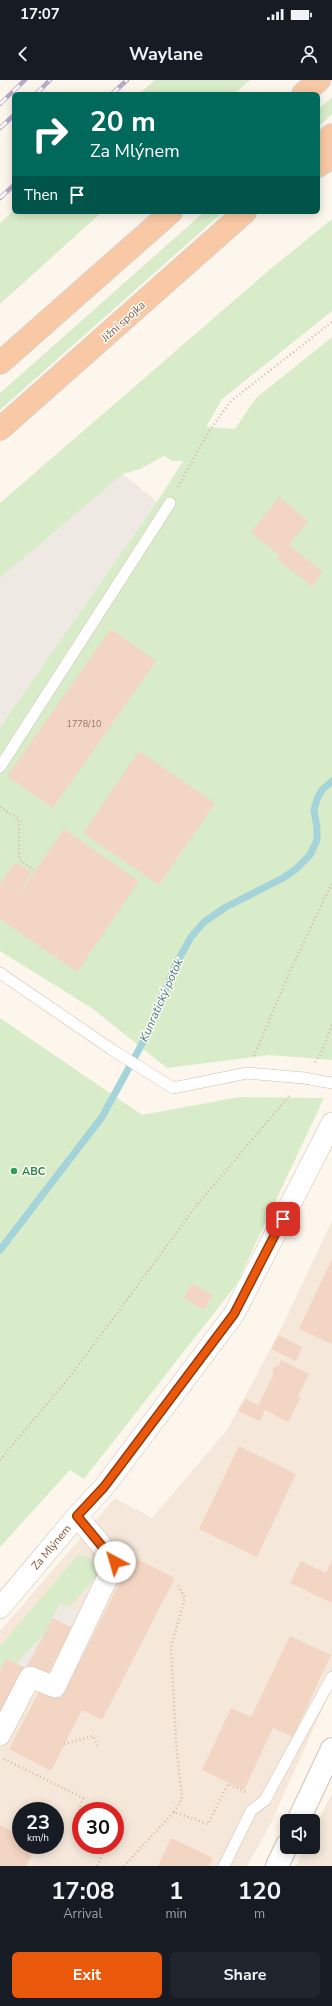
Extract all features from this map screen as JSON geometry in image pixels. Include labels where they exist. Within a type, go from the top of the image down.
[{"type":"highway","points":[[306,92],[319,80]]},
{"type":"highway","points":[[320,145],[332,135]]},
{"type":"highway","points":[[320,165],[332,157]]},
{"type":"highway","points":[[0,363],[168,214]]},
{"type":"highway","name":"Jižní spojka","points":[[0,429],[243,214]]},
{"type":"street","name":"Za Mlýnem","points":[[0,1608],[77,1516],[104,1487],[234,1314],[332,1123]]},
{"type":"street","points":[[0,1735],[30,1677],[55,1687],[115,1562],[77,1516]]},
{"type":"street","points":[[301,1814],[332,1749]]},
{"type":"street","points":[[277,1866],[283,1854]]},
{"type":"lane","points":[[0,767],[170,503]]},
{"type":"lane","points":[[0,972],[111,1049],[173,1088],[247,1073],[304,1078],[332,1083]]},
{"type":"lane","points":[[224,1866],[251,1811],[265,1800],[332,1677]]},
{"type":"path","points":[[170,503],[209,431],[231,401],[332,322]]},
{"type":"path","points":[[0,807],[19,819],[19,860],[35,871]]},
{"type":"path","points":[[247,1073],[292,967],[332,883]]},
{"type":"path","points":[[0,1460],[72,1374],[196,1206],[304,1078],[321,1054],[332,1024]]},
{"type":"path","points":[[124,1866],[174,1812],[182,1799],[176,1742],[171,1647],[185,1598],[178,1585]]},
{"type":"path","points":[[64,1744],[93,1736],[98,1748]]},
{"type":"path","points":[[0,1757],[50,1780],[83,1798],[82,1802]]},
{"type":"path","points":[[174,1812],[208,1824],[228,1784]]},
{"type":"path","points":[[97,1866],[102,1854]]},
{"type":"shaded area","points":[[123,474],[157,502],[0,727],[0,578]]},
{"type":"shaded area","points":[[332,1221],[332,1688],[269,1827],[247,1866],[0,1866],[0,1631],[115,1498],[152,1518],[227,1430],[278,1335]]},
{"type":"shaded area","points":[[60,1603],[82,1613],[48,1681],[28,1673],[0,1725],[0,1671],[6,1659],[53,1618]]},
{"type":"shaded area","points":[[332,1793],[332,1866],[296,1866],[302,1854],[320,1854],[320,1817]]},
{"type":"green space","points":[[155,80],[250,80],[236,92],[141,92]]},
{"type":"green space","points":[[332,97],[332,114],[320,125],[320,108]]},
{"type":"green space","points":[[12,212],[12,214],[100,214],[0,304],[0,223]]},
{"type":"green space","points":[[202,214],[221,214],[0,410],[0,393]]},
{"type":"green space","points":[[332,219],[332,311],[222,399],[206,427],[235,429],[256,398],[332,337],[332,1060],[269,1055],[167,1068],[93,1009],[0,951],[0,727],[157,502],[183,461],[172,461],[164,456],[140,469],[123,474],[0,578],[0,503],[268,271]]},
{"type":"green space","points":[[0,1018],[142,1115],[239,1097],[324,1098],[236,1285],[84,1479],[70,1470],[0,1547]],"holes":[[[192,1283],[213,1295],[204,1310],[183,1298]]]},
{"type":"green space","points":[[78,1555],[83,1555],[92,1561],[96,1568],[97,1577],[69,1607],[60,1603],[45,1633],[16,1663],[6,1659],[0,1671],[0,1646]]},
{"type":"building","points":[[279,497],[308,521],[289,545],[323,572],[312,586],[277,559],[280,556],[251,532]]},
{"type":"building","points":[[111,629],[156,661],[53,808],[7,776]]},
{"type":"building","points":[[139,751],[215,803],[159,885],[83,833]]},
{"type":"building","points":[[64,829],[139,881],[77,972],[0,919],[0,884],[15,862],[32,873],[9,909]]},
{"type":"building","points":[[332,1259],[332,1344],[299,1329]]},
{"type":"building","points":[[192,1283],[213,1295],[204,1310],[183,1298]]},
{"type":"building","points":[[278,1335],[302,1347],[296,1361],[271,1349]]},
{"type":"building","points":[[281,1360],[309,1374],[298,1396],[301,1397],[288,1422],[265,1410],[260,1421],[238,1411],[245,1399],[258,1405],[273,1376],[273,1368],[279,1365]]},
{"type":"building","points":[[239,1446],[296,1474],[257,1557],[199,1529]]},
{"type":"building","points":[[133,1557],[175,1578],[102,1720],[82,1710],[51,1771],[9,1749],[41,1688],[61,1698]]},
{"type":"building","points":[[332,1560],[332,1603],[290,1583],[301,1561],[326,1573]]},
{"type":"building","points":[[53,1618],[72,1628],[46,1678],[26,1668]]},
{"type":"building","points":[[290,1636],[331,1655],[293,1737],[273,1728],[244,1790],[202,1770],[231,1708],[251,1717]]},
{"type":"building","points":[[6,1659],[26,1668],[0,1719],[0,1671]]},
{"type":"building","points":[[0,1825],[12,1831],[12,1854],[32,1854],[26,1866],[0,1866]]},
{"type":"building","points":[[171,1838],[213,1858],[209,1866],[158,1866]]},
{"type":"waterway","name":"Kunratický potok","points":[[0,1250],[102,1117],[148,1033],[176,964],[191,937],[204,922],[226,907],[283,878],[296,869],[310,855],[317,840],[314,810],[317,799],[322,790],[332,781]]},
{"type":"railway","points":[[12,92],[25,80]]},
{"type":"railway","points":[[38,92],[50,80]]},
{"type":"railway","points":[[114,92],[127,80]]},
{"type":"railway","points":[[0,104],[12,92]]},
{"type":"railway","points":[[0,128],[12,117]]},
{"type":"railway","points":[[0,198],[12,187]]},
{"type":"place","name":"ABC","points":[[14,1171]]},
{"type":"route","points":[[115,1562],[77,1516],[104,1487],[234,1314],[283,1219]]}]
